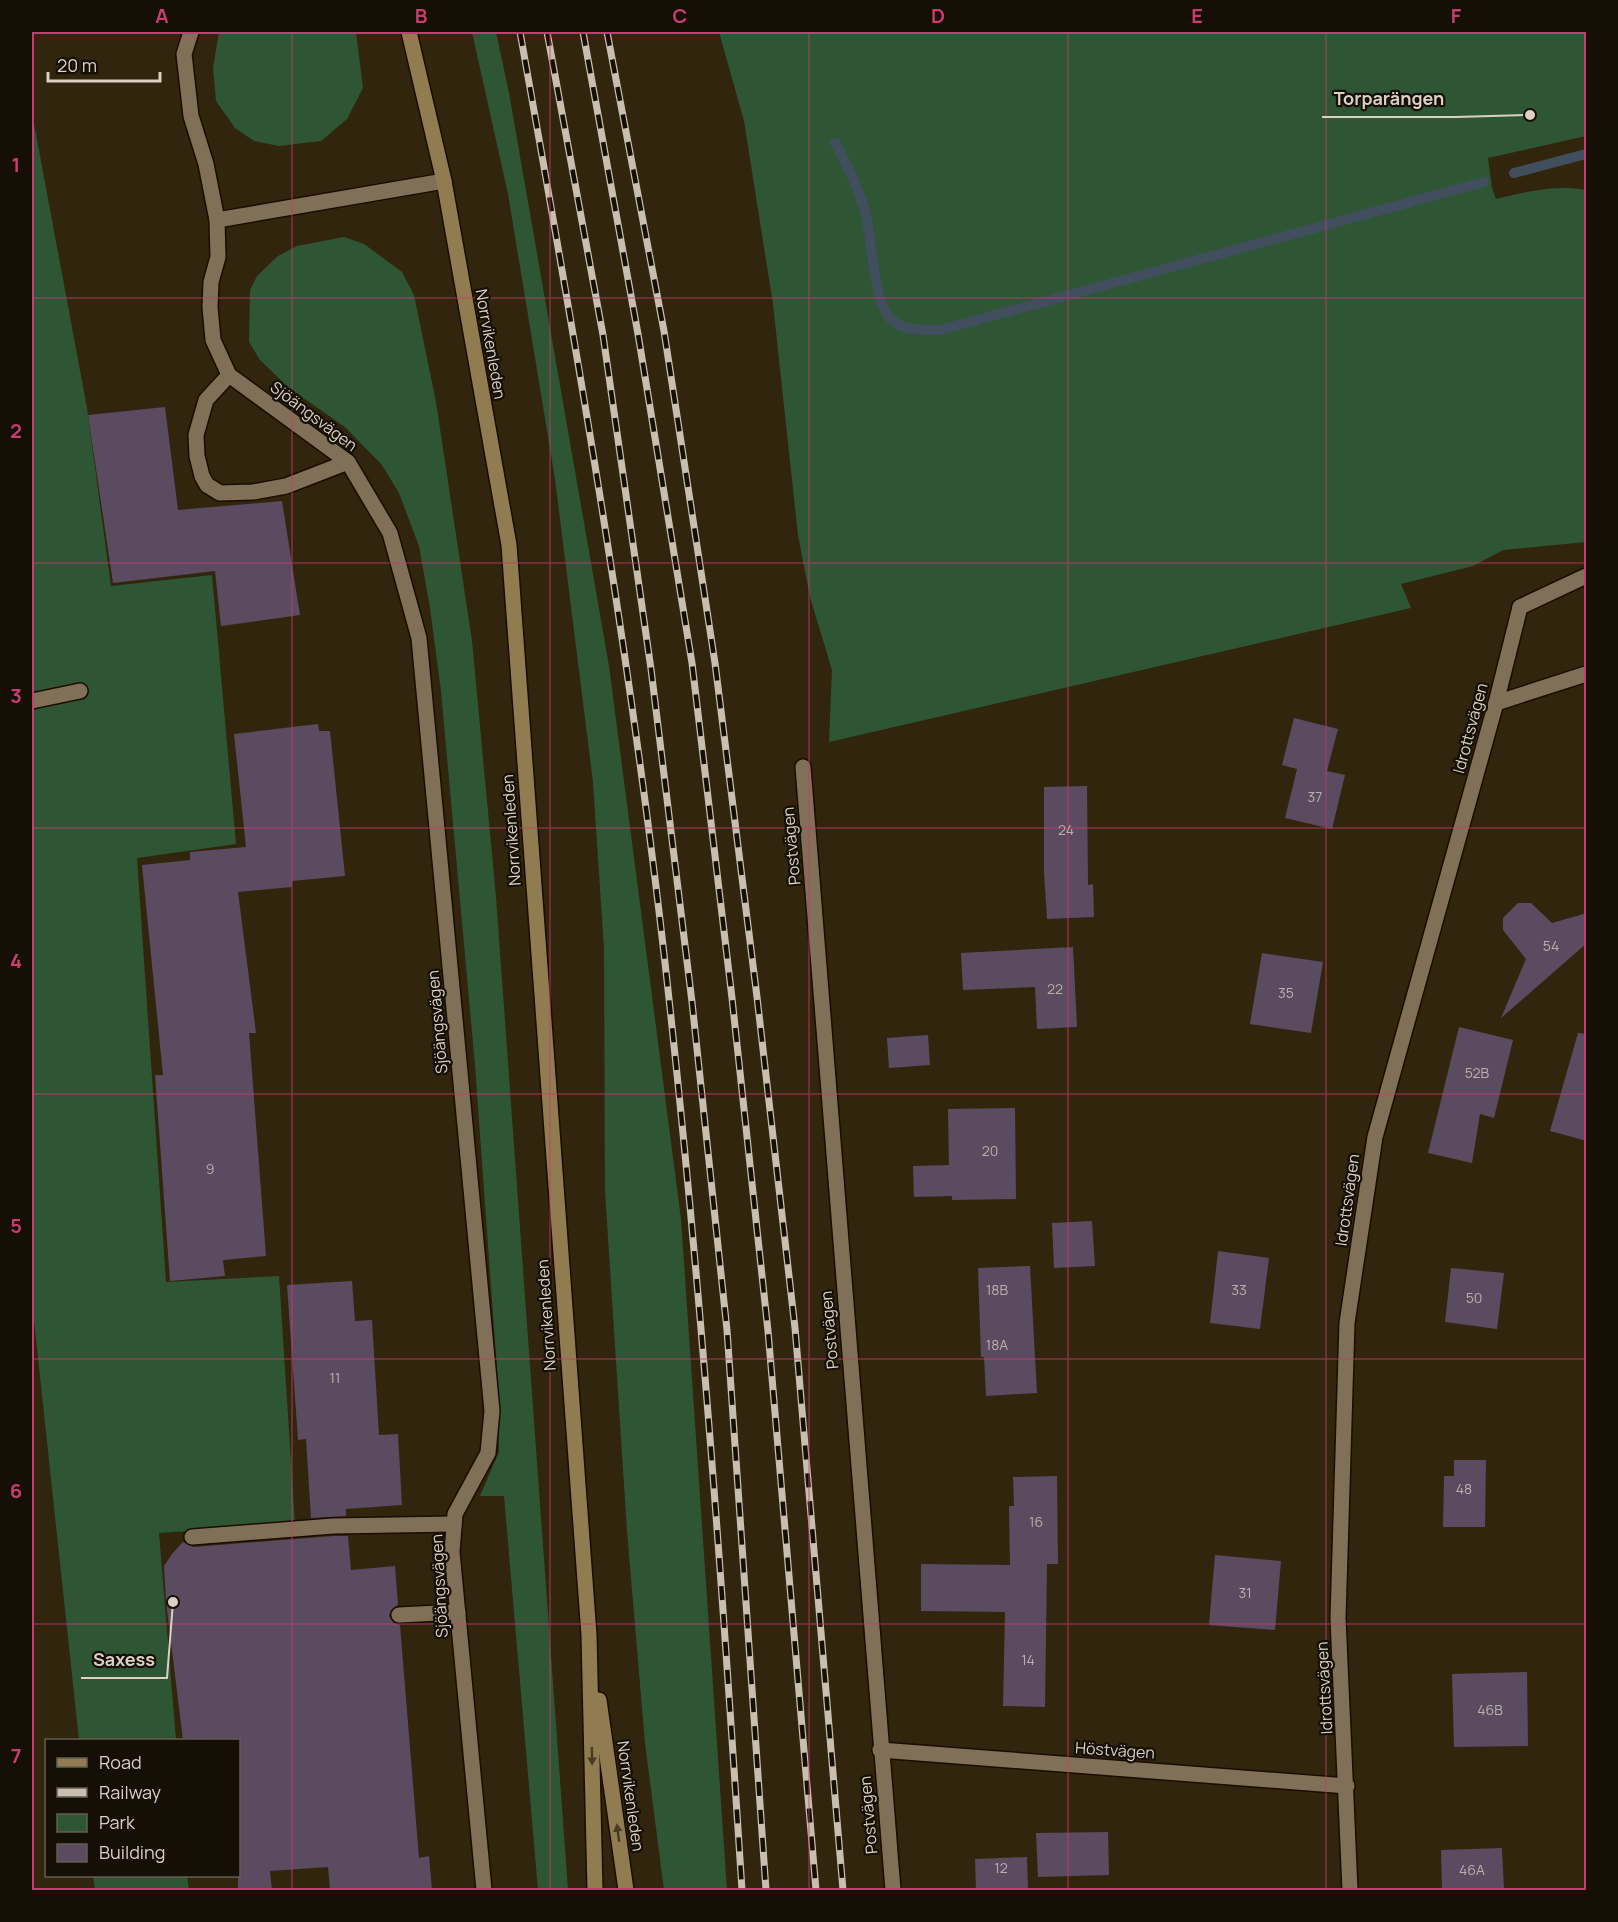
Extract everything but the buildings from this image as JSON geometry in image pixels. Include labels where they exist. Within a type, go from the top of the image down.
[{"type":"main road","name":"Norrvikenleden","points":[[409,32],[444,181],[509,545],[589,1635],[595,1890]]},
{"type":"main road","name":"Norrvikenleden","points":[[589,1635],[626,1890]]},
{"type":"street","name":"Sjöängsvägen","points":[[191,32],[184,54],[191,116],[206,164],[217,220],[218,257],[210,282],[213,340],[229,375],[348,462],[390,533],[419,638],[492,1411],[488,1452],[455,1514],[452,1552],[484,1890]]},
{"type":"street","points":[[217,220],[444,181]]},
{"type":"street","points":[[229,375],[206,400],[196,435],[197,456],[207,485],[220,493],[253,492],[286,486],[348,462]]},
{"type":"street","name":"Idrottsvägen","points":[[1350,1890],[1338,1618],[1347,1323],[1375,1137],[1496,703],[1520,607],[1587,576]]},
{"type":"street","points":[[1496,703],[1587,674]]},
{"type":"street","points":[[32,701],[80,691]]},
{"type":"street","name":"Postvägen","points":[[803,767],[893,1890]]},
{"type":"street","points":[[192,1537],[333,1526],[454,1524]]},
{"type":"street","points":[[399,1616],[458,1612]]},
{"type":"street","name":"Höstvägen","points":[[880,1750],[1347,1786]]},
{"type":"green space","points":[[219,32],[356,32],[363,88],[347,119],[321,141],[279,146],[254,141],[235,128],[216,101],[213,68]]},
{"type":"green space","points":[[472,32],[496,32],[509,93],[609,666],[681,1219],[727,1890],[664,1890],[645,1743],[627,1531],[605,1191],[604,949],[593,782],[555,479],[508,194]]},
{"type":"green space","points":[[719,32],[1586,32],[1586,136],[1488,158],[1492,188],[1496,199],[1553,188],[1586,190],[1586,542],[1503,550],[1473,566],[1401,584],[1411,608],[829,742],[832,670],[810,597],[798,535],[773,304],[744,121]]},
{"type":"green space","points":[[32,113],[87,408],[111,586],[212,575],[236,844],[137,858],[166,1282],[279,1276],[295,1524],[159,1533],[176,1739],[79,1739],[32,1302]]},
{"type":"green space","points":[[344,237],[364,244],[402,272],[414,295],[436,402],[472,641],[496,897],[568,1890],[538,1890],[504,1496],[480,1496],[499,1452],[498,1383],[475,1065],[441,691],[419,546],[399,493],[382,465],[345,427],[289,388],[260,360],[249,342],[250,290],[257,276],[278,256],[297,246]]},
{"type":"green space","points":[[93,1877],[187,1877],[189,1890],[95,1890]]},
{"type":"waterway","points":[[835,143],[853,178],[863,205],[877,286],[886,312],[897,324],[921,330],[940,330],[1484,182]]},
{"type":"waterway","points":[[1514,173],[1586,154]]},
{"type":"railway","points":[[520,32],[604,519],[656,885],[682,1118],[702,1339],[742,1890]]},
{"type":"railway","points":[[547,32],[603,335],[651,669],[692,1002],[727,1330],[766,1890]]},
{"type":"railway","points":[[583,32],[638,334],[692,663],[732,998],[768,1331],[816,1890]]},
{"type":"railway","points":[[607,32],[664,331],[715,663],[757,997],[795,1328],[843,1890]]},
{"type":"place","name":"Torparängen","points":[[1530,115]]},
{"type":"place","name":"Saxess","points":[[173,1602]]}]
